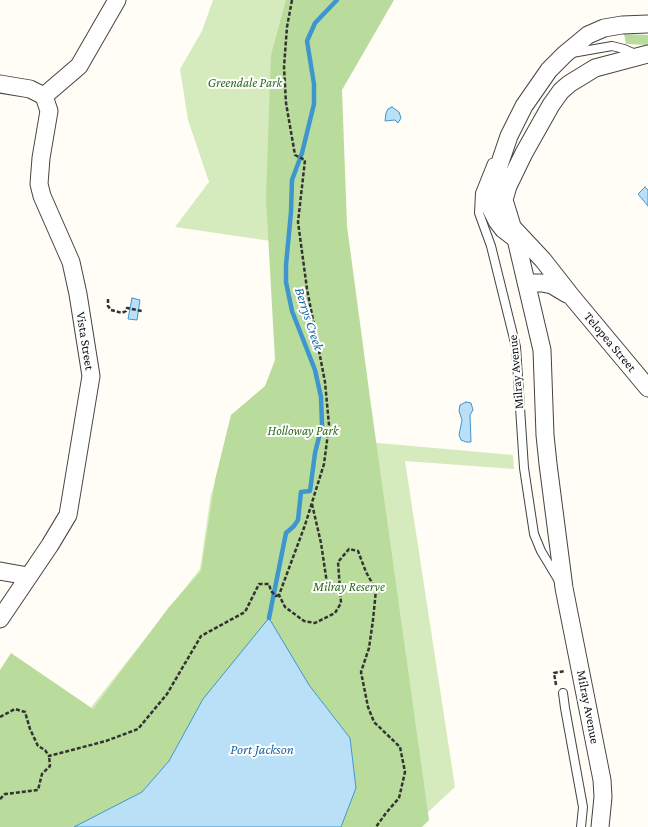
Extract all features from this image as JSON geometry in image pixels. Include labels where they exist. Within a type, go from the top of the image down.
[{"type":"street","points":[[0,84],[30,89],[44,96],[79,66],[117,0]]},
{"type":"street","name":"Milray Avenue","points":[[514,233],[506,232],[499,224],[490,204],[493,183],[509,136],[524,106],[546,75],[565,54],[584,38],[595,31],[622,24],[648,24]]},
{"type":"street","name":"Milray Avenue","points":[[600,827],[603,797],[602,780],[564,588],[545,443],[542,350],[514,233],[504,200],[506,191],[524,153],[557,95],[569,84],[595,68],[644,55]]},
{"type":"street","name":"Vista Street","points":[[0,619],[50,546],[68,515],[91,376],[82,317],[71,262],[42,196],[39,184],[41,158],[49,111],[44,96]]},
{"type":"street","name":"Telopea Street","points":[[514,233],[546,263],[572,297],[648,388]]},
{"type":"street","name":"Telopea Street","points":[[526,283],[542,283],[552,285],[572,297]]},
{"type":"street","points":[[0,571],[28,576]]},
{"type":"lane","name":"Milray Avenue","points":[[565,54],[612,46],[644,55]]},
{"type":"lane","name":"Milray Avenue","points":[[509,136],[495,157],[486,176],[480,197],[479,213],[491,246],[516,347],[524,468],[534,534],[541,552],[564,588]]},
{"type":"lane","name":"Milray Avenue","points":[[563,693],[583,807],[581,827]]},
{"type":"path","points":[[277,596],[312,503],[324,464],[329,425],[325,382],[307,289],[298,222],[305,160],[295,155],[286,103],[284,67],[287,27],[292,0]]},
{"type":"path","points":[[108,299],[110,310],[122,313],[126,311],[127,308],[142,311]]},
{"type":"path","points":[[312,503],[321,544],[328,590],[340,592]]},
{"type":"path","points":[[49,756],[106,741],[138,730],[167,694],[202,636],[245,612],[259,584],[269,584],[272,591],[285,607],[304,621],[315,623],[335,613],[341,603],[338,562],[349,549],[358,551],[366,572],[376,590],[369,648],[361,672],[368,707],[374,722],[400,747],[405,772],[399,798],[376,827]]},
{"type":"path","points":[[556,686],[554,672],[570,670]]},
{"type":"path","points":[[0,716],[15,709],[25,712],[30,730],[38,746],[45,750],[49,756],[50,766],[42,774],[38,790],[5,794],[0,799]]},
{"type":"green space","points":[[213,0],[328,0],[314,13],[367,442],[513,455],[514,469],[405,461],[455,787],[412,827],[333,827],[368,782],[354,747],[346,735],[341,713],[278,607],[0,827],[68,731],[92,706],[200,569],[211,494],[234,431],[297,368],[278,242],[175,227],[209,182],[188,120],[180,69],[202,31]]},
{"type":"green space","points":[[286,0],[394,0],[342,90],[347,226],[429,820],[422,827],[341,827],[356,788],[350,738],[309,685],[203,699],[169,761],[142,792],[74,827],[0,827],[0,670],[11,653],[93,709],[169,607],[201,571],[215,480],[231,415],[265,386],[275,360],[266,198],[271,55]]},
{"type":"green space","points":[[624,34],[648,35],[648,45],[626,44]]},
{"type":"water","points":[[392,107],[399,112],[401,118],[398,123],[395,120],[385,121],[388,109]]},
{"type":"water","points":[[645,187],[648,190],[648,206],[638,194]]},
{"type":"water","points":[[132,298],[140,300],[137,320],[128,319]]},
{"type":"water","points":[[466,402],[471,403],[473,410],[470,415],[471,442],[461,440],[459,435],[462,420],[459,411],[460,405]]},
{"type":"water","name":"Port Jackson","points":[[269,618],[309,685],[350,738],[356,788],[341,827],[74,827],[142,792],[169,761],[203,699]]},
{"type":"waterway","name":"Berrys Creek","points":[[269,618],[286,533],[298,520],[301,492],[310,491],[315,453],[322,425],[321,397],[315,370],[292,311],[286,282],[286,265],[291,212],[292,180],[302,153],[314,104],[314,84],[307,41],[315,23],[337,0]]},
{"type":"park label","name":"Greendale Park","points":[[245,83]]},
{"type":"park label","name":"Holloway Park","points":[[303,431]]},
{"type":"park label","name":"Milray Reserve","points":[[349,587]]}]
